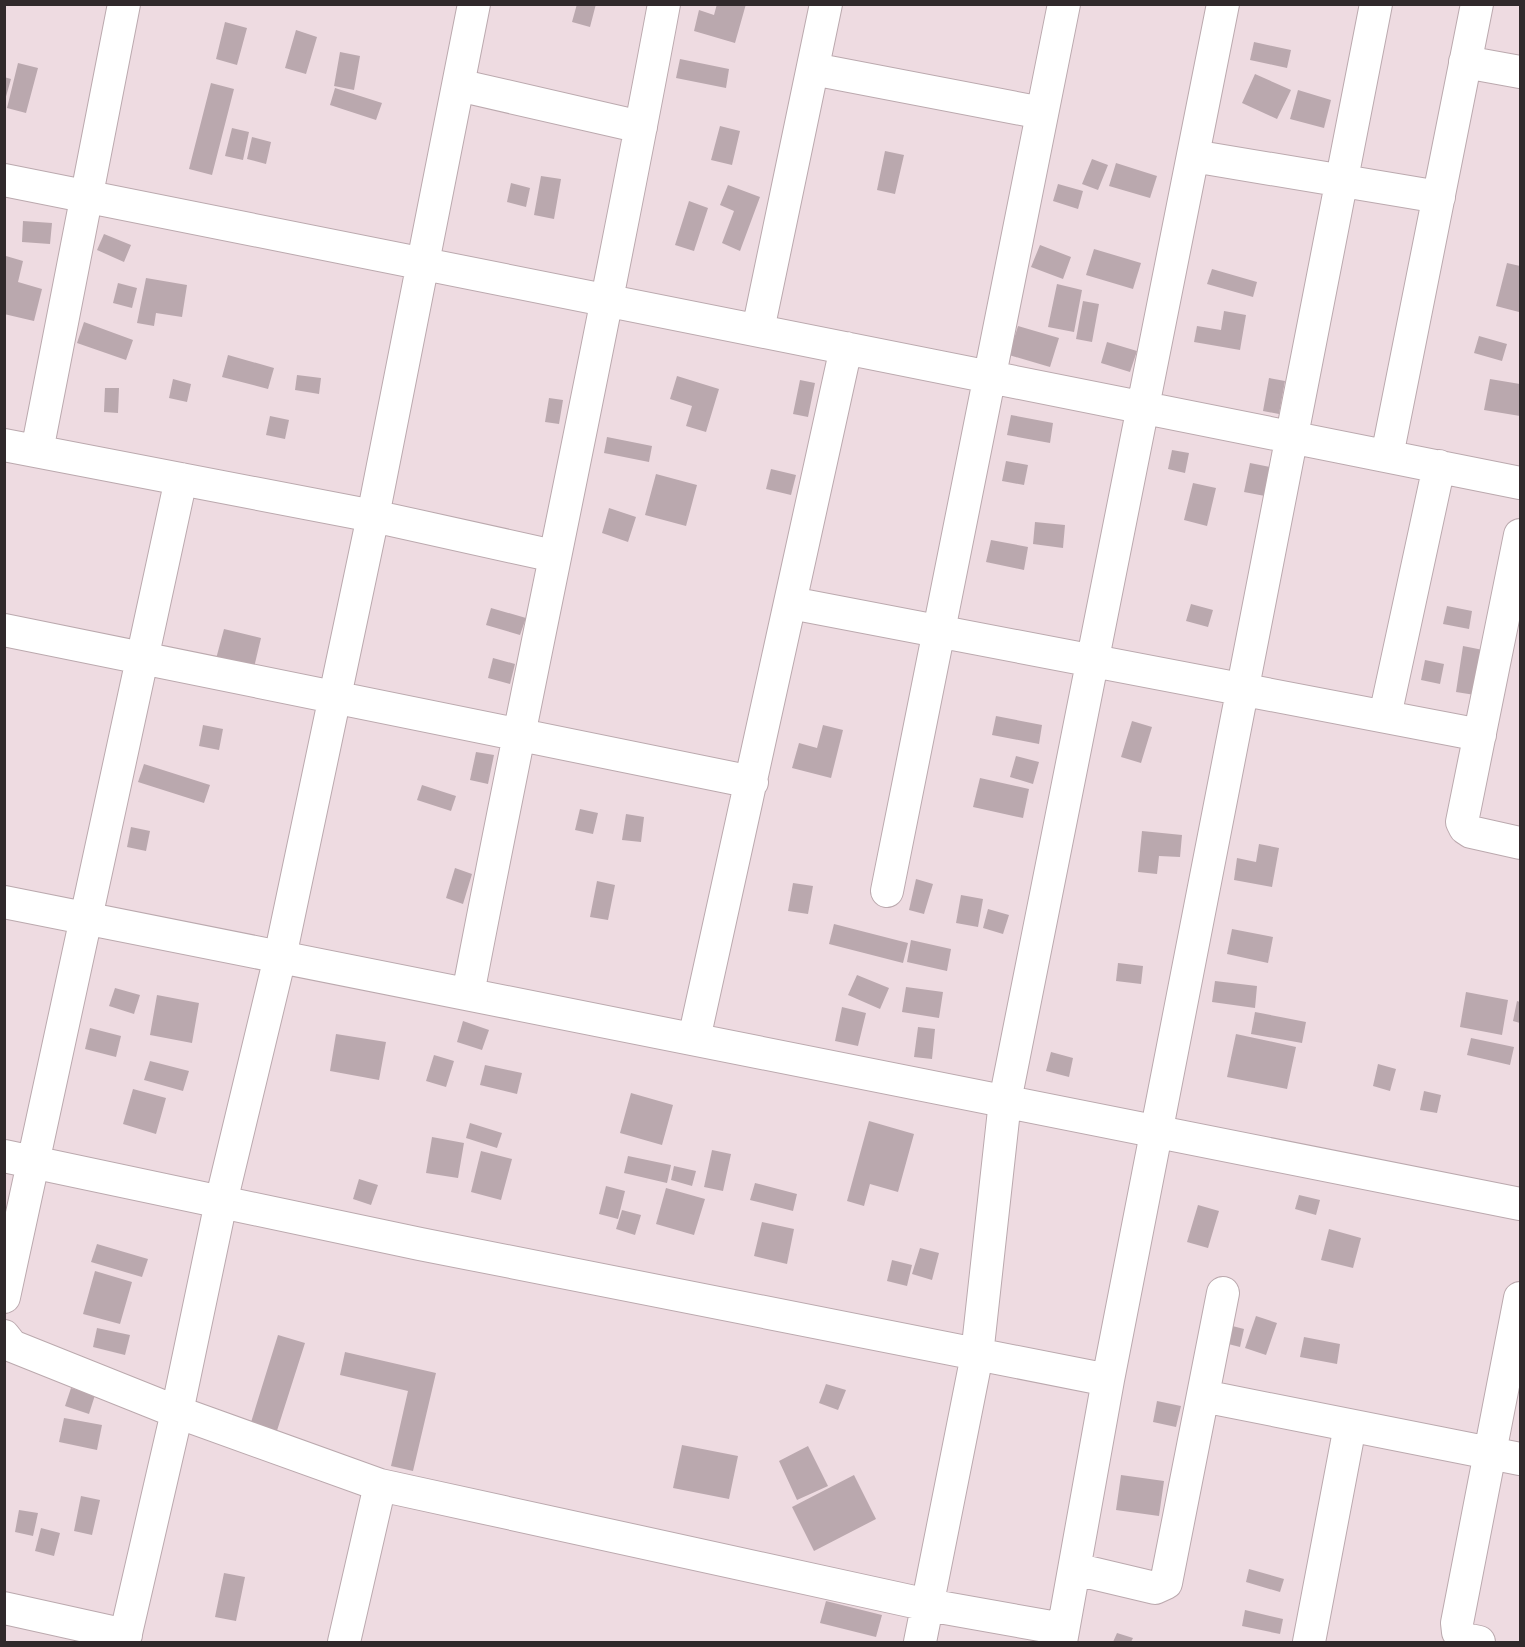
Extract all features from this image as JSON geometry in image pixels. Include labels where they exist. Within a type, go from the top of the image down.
[{"type":"street","points":[[37,451],[124,4]]},
{"type":"street","points":[[468,994],[554,556],[609,301],[664,4]]},
{"type":"street","points":[[758,330],[826,4]]},
{"type":"street","points":[[887,891],[1064,4]]},
{"type":"street","points":[[920,1642],[977,1355],[1005,1101],[1223,4]]},
{"type":"street","points":[[4,1336],[12,1346],[177,1412],[380,1485],[1062,1636],[1108,1380],[1376,4]]},
{"type":"street","points":[[1388,456],[1477,4]]},
{"type":"street","points":[[4,1608],[125,1639],[177,1412],[221,1202],[280,957],[373,516],[458,85],[465,6]]},
{"type":"street","points":[[1465,62],[1521,72]]},
{"type":"street","points":[[813,69],[1042,113]]},
{"type":"street","points":[[458,85],[641,127]]},
{"type":"street","points":[[1193,156],[1439,197]]},
{"type":"street","points":[[4,180],[1521,483]]},
{"type":"street","points":[[694,1039],[846,348]]},
{"type":"street","points":[[4,445],[373,516],[554,556]]},
{"type":"street","points":[[1385,716],[1439,466]]},
{"type":"street","points":[[4,1297],[181,479]]},
{"type":"street","points":[[1521,535],[1462,822],[1471,832],[1521,843]]},
{"type":"street","points":[[791,603],[1480,735]]},
{"type":"street","points":[[4,630],[752,782]]},
{"type":"street","points":[[4,902],[1521,1204]]},
{"type":"street","points":[[4,1156],[221,1202],[1108,1380]]},
{"type":"street","points":[[1075,1569],[1155,1588],[1166,1583],[1223,1293]]},
{"type":"street","points":[[1479,1642],[1465,1640],[1458,1632],[1457,1623],[1506,1456],[1521,1298]]},
{"type":"street","points":[[1203,1396],[1506,1456]]},
{"type":"street","points":[[1309,1642],[1350,1426]]},
{"type":"street","points":[[344,1642],[380,1485]]},
{"type":"building","points":[[577,4],[596,4],[590,27],[572,22]]},
{"type":"building","points":[[717,4],[746,4],[735,43],[694,31],[699,10],[714,15]]},
{"type":"building","points":[[225,22],[247,28],[237,65],[216,59]]},
{"type":"building","points":[[296,30],[317,37],[306,74],[285,68]]},
{"type":"building","points":[[1254,42],[1291,50],[1287,68],[1250,60]]},
{"type":"building","points":[[340,52],[360,56],[354,90],[334,86]]},
{"type":"building","points":[[680,59],[729,69],[726,88],[676,78]]},
{"type":"building","points":[[18,63],[38,68],[26,113],[7,108]]},
{"type":"building","points":[[1255,74],[1291,90],[1277,119],[1242,103]]},
{"type":"building","points":[[4,77],[11,79],[5,100],[4,99]]},
{"type":"building","points":[[211,83],[234,89],[212,175],[189,169]]},
{"type":"building","points":[[335,88],[382,103],[376,120],[330,105]]},
{"type":"building","points":[[1298,90],[1331,100],[1324,128],[1290,119]]},
{"type":"building","points":[[720,126],[740,131],[732,165],[711,160]]},
{"type":"building","points":[[232,128],[249,132],[243,160],[225,156]]},
{"type":"building","points":[[252,137],[271,142],[266,164],[247,159]]},
{"type":"building","points":[[885,151],[904,155],[895,194],[877,190]]},
{"type":"building","points":[[1092,159],[1108,165],[1098,190],[1082,184]]},
{"type":"building","points":[[1116,163],[1157,176],[1150,198],[1109,186]]},
{"type":"building","points":[[541,176],[561,179],[554,219],[534,215]]},
{"type":"building","points":[[511,183],[530,188],[526,207],[507,202]]},
{"type":"building","points":[[1058,184],[1083,191],[1078,209],[1053,201]]},
{"type":"building","points":[[728,185],[760,197],[740,251],[722,243],[734,211],[720,205]]},
{"type":"building","points":[[689,201],[708,208],[694,251],[675,245]]},
{"type":"building","points":[[23,221],[52,223],[50,244],[22,242]]},
{"type":"building","points":[[104,234],[131,245],[124,262],[97,250]]},
{"type":"building","points":[[1040,245],[1071,257],[1063,279],[1031,267]]},
{"type":"building","points":[[1094,249],[1141,263],[1133,289],[1086,275]]},
{"type":"building","points":[[6,256],[23,261],[18,282],[42,289],[34,321],[4,314]]},
{"type":"building","points":[[1507,263],[1520,266],[1519,312],[1496,306]]},
{"type":"building","points":[[1212,269],[1257,282],[1253,297],[1207,284]]},
{"type":"building","points":[[146,278],[187,285],[182,317],[156,313],[154,326],[137,323]]},
{"type":"building","points":[[118,283],[137,288],[132,308],[113,303]]},
{"type":"building","points":[[1057,284],[1082,290],[1074,332],[1048,327]]},
{"type":"building","points":[[1083,301],[1099,304],[1092,342],[1076,339]]},
{"type":"building","points":[[1224,311],[1246,315],[1240,350],[1194,342],[1197,326],[1221,330]]},
{"type":"building","points":[[84,322],[133,340],[126,360],[77,343]]},
{"type":"building","points":[[1018,326],[1059,338],[1050,367],[1009,355]]},
{"type":"building","points":[[1479,336],[1507,344],[1502,361],[1474,353]]},
{"type":"building","points":[[1107,342],[1137,351],[1130,372],[1101,363]]},
{"type":"building","points":[[228,355],[274,368],[268,389],[222,377]]},
{"type":"building","points":[[297,375],[321,378],[319,394],[295,390]]},
{"type":"building","points":[[677,376],[719,389],[706,432],[686,426],[692,406],[670,399]]},
{"type":"building","points":[[1269,378],[1285,381],[1279,414],[1263,411]]},
{"type":"building","points":[[173,379],[191,384],[187,402],[169,398]]},
{"type":"building","points":[[1490,379],[1520,384],[1520,416],[1484,410]]},
{"type":"building","points":[[800,380],[815,383],[808,417],[793,414]]},
{"type":"building","points":[[105,388],[119,388],[118,413],[104,412]]},
{"type":"building","points":[[549,398],[563,400],[559,424],[545,422]]},
{"type":"building","points":[[1011,415],[1053,423],[1050,443],[1007,435]]},
{"type":"building","points":[[270,416],[289,420],[285,439],[266,435]]},
{"type":"building","points":[[607,437],[652,446],[649,462],[604,453]]},
{"type":"building","points":[[1172,450],[1189,453],[1185,473],[1168,469]]},
{"type":"building","points":[[1006,461],[1028,465],[1024,485],[1002,481]]},
{"type":"building","points":[[1250,463],[1270,467],[1265,496],[1244,492]]},
{"type":"building","points":[[771,469],[796,475],[791,495],[766,489]]},
{"type":"building","points":[[656,474],[697,485],[686,526],[645,515]]},
{"type":"building","points":[[1193,483],[1216,488],[1207,526],[1184,520]]},
{"type":"building","points":[[609,508],[636,517],[628,542],[602,533]]},
{"type":"building","points":[[1035,522],[1065,525],[1063,548],[1033,544]]},
{"type":"building","points":[[991,540],[1028,547],[1024,570],[986,562]]},
{"type":"building","points":[[1191,604],[1213,610],[1208,627],[1186,621]]},
{"type":"building","points":[[1447,606],[1472,611],[1469,629],[1443,624]]},
{"type":"building","points":[[491,608],[526,618],[520,635],[486,625]]},
{"type":"building","points":[[224,629],[261,638],[251,680],[213,670]]},
{"type":"building","points":[[1463,646],[1483,650],[1475,695],[1456,692]]},
{"type":"building","points":[[493,658],[515,664],[510,684],[488,678]]},
{"type":"building","points":[[1425,660],[1444,664],[1440,684],[1421,680]]},
{"type":"building","points":[[996,716],[1042,725],[1039,744],[992,735]]},
{"type":"building","points":[[1132,721],[1152,727],[1141,763],[1121,757]]},
{"type":"building","points":[[203,725],[223,729],[219,750],[199,746]]},
{"type":"building","points":[[823,725],[843,730],[831,778],[792,768],[799,743],[817,748]]},
{"type":"building","points":[[476,752],[494,755],[488,784],[470,780]]},
{"type":"building","points":[[1016,756],[1039,762],[1033,784],[1010,777]]},
{"type":"building","points":[[144,764],[210,785],[204,803],[138,782]]},
{"type":"building","points":[[980,778],[1029,789],[1023,818],[973,807]]},
{"type":"building","points":[[422,785],[456,796],[451,811],[417,800]]},
{"type":"building","points":[[580,809],[598,813],[593,834],[575,830]]},
{"type":"building","points":[[626,814],[644,817],[641,842],[622,840]]},
{"type":"building","points":[[131,827],[150,831],[146,851],[127,847]]},
{"type":"building","points":[[1142,831],[1182,835],[1180,857],[1159,856],[1157,874],[1138,872]]},
{"type":"building","points":[[1259,844],[1279,848],[1272,887],[1234,880],[1237,858],[1256,862]]},
{"type":"building","points":[[455,868],[472,874],[463,904],[446,898]]},
{"type":"building","points":[[916,879],[933,884],[924,914],[909,910]]},
{"type":"building","points":[[597,881],[615,885],[608,920],[590,917]]},
{"type":"building","points":[[793,883],[813,886],[808,914],[788,911]]},
{"type":"building","points":[[961,895],[983,899],[978,927],[956,923]]},
{"type":"building","points":[[988,909],[1009,915],[1003,934],[983,928]]},
{"type":"building","points":[[834,924],[908,943],[903,963],[829,944]]},
{"type":"building","points":[[1232,929],[1273,937],[1268,963],[1227,954]]},
{"type":"building","points":[[911,940],[951,949],[947,971],[907,962]]},
{"type":"building","points":[[1118,963],[1143,966],[1141,984],[1116,981]]},
{"type":"building","points":[[857,975],[889,988],[880,1009],[848,995]]},
{"type":"building","points":[[1215,981],[1257,986],[1255,1008],[1212,1002]]},
{"type":"building","points":[[906,987],[943,992],[939,1018],[902,1012]]},
{"type":"building","points":[[115,988],[140,995],[134,1014],[109,1006]]},
{"type":"building","points":[[1466,992],[1508,1000],[1502,1035],[1460,1027]]},
{"type":"building","points":[[157,995],[199,1003],[192,1043],[150,1035]]},
{"type":"building","points":[[1517,1001],[1520,1002],[1520,1023],[1513,1021]]},
{"type":"building","points":[[842,1007],[866,1013],[858,1046],[835,1041]]},
{"type":"building","points":[[1255,1012],[1306,1022],[1302,1043],[1251,1034]]},
{"type":"building","points":[[463,1021],[489,1030],[482,1050],[457,1042]]},
{"type":"building","points":[[918,1027],[935,1029],[932,1059],[914,1057]]},
{"type":"building","points":[[90,1028],[121,1036],[116,1057],[85,1049]]},
{"type":"building","points":[[336,1034],[386,1042],[379,1080],[330,1071]]},
{"type":"building","points":[[1236,1034],[1296,1047],[1287,1089],[1227,1077]]},
{"type":"building","points":[[1471,1038],[1514,1047],[1510,1065],[1467,1055]]},
{"type":"building","points":[[1051,1052],[1073,1058],[1069,1077],[1046,1071]]},
{"type":"building","points":[[434,1055],[454,1061],[446,1087],[426,1081]]},
{"type":"building","points":[[150,1061],[189,1071],[183,1091],[144,1080]]},
{"type":"building","points":[[1378,1064],[1396,1069],[1390,1091],[1373,1086]]},
{"type":"building","points":[[485,1065],[522,1073],[517,1094],[480,1085]]},
{"type":"building","points":[[133,1089],[166,1098],[156,1134],[123,1124]]},
{"type":"building","points":[[1424,1091],[1441,1095],[1437,1113],[1420,1110]]},
{"type":"building","points":[[631,1093],[673,1105],[662,1145],[620,1133]]},
{"type":"building","points":[[869,1121],[914,1134],[898,1192],[870,1184],[864,1206],[847,1201]]},
{"type":"building","points":[[470,1123],[502,1133],[497,1148],[466,1138]]},
{"type":"building","points":[[432,1137],[464,1143],[458,1178],[426,1173]]},
{"type":"building","points":[[712,1150],[731,1154],[723,1191],[704,1187]]},
{"type":"building","points":[[481,1151],[512,1159],[501,1200],[471,1192]]},
{"type":"building","points":[[628,1156],[671,1165],[667,1183],[624,1173]]},
{"type":"building","points":[[674,1166],[696,1171],[692,1186],[671,1180]]},
{"type":"building","points":[[359,1179],[378,1185],[371,1205],[353,1199]]},
{"type":"building","points":[[755,1183],[797,1194],[793,1211],[750,1200]]},
{"type":"building","points":[[606,1186],[625,1191],[618,1219],[599,1214]]},
{"type":"building","points":[[666,1188],[705,1199],[694,1235],[656,1224]]},
{"type":"building","points":[[1299,1195],[1320,1200],[1316,1215],[1295,1209]]},
{"type":"building","points":[[1198,1205],[1219,1211],[1208,1248],[1187,1242]]},
{"type":"building","points":[[622,1210],[641,1215],[635,1235],[616,1229]]},
{"type":"building","points":[[762,1222],[794,1229],[787,1264],[754,1256]]},
{"type":"building","points":[[1329,1229],[1361,1238],[1353,1268],[1321,1260]]},
{"type":"building","points":[[97,1244],[148,1259],[142,1277],[91,1262]]},
{"type":"building","points":[[920,1248],[939,1253],[932,1280],[912,1274]]},
{"type":"building","points":[[892,1260],[912,1265],[907,1286],[887,1281]]},
{"type":"building","points":[[95,1271],[132,1282],[120,1324],[83,1314]]},
{"type":"building","points":[[1256,1316],[1277,1323],[1266,1355],[1245,1348]]},
{"type":"building","points":[[1209,1320],[1244,1329],[1240,1347],[1205,1338]]},
{"type":"building","points":[[97,1328],[130,1335],[125,1355],[93,1347]]},
{"type":"building","points":[[278,1335],[305,1343],[274,1440],[248,1432]]},
{"type":"building","points":[[1304,1337],[1340,1344],[1337,1364],[1300,1357]]},
{"type":"building","points":[[345,1352],[436,1373],[413,1471],[391,1466],[408,1391],[340,1375]]},
{"type":"building","points":[[826,1384],[846,1390],[838,1410],[819,1403]]},
{"type":"building","points":[[71,1388],[95,1395],[89,1414],[65,1406]]},
{"type":"building","points":[[1157,1401],[1181,1406],[1176,1427],[1153,1422]]},
{"type":"building","points":[[64,1418],[102,1425],[97,1450],[59,1442]]},
{"type":"building","points":[[682,1445],[738,1456],[729,1499],[673,1488]]},
{"type":"building","points":[[808,1446],[828,1486],[797,1500],[779,1461]]},
{"type":"building","points":[[854,1475],[876,1519],[814,1551],[792,1507]]},
{"type":"building","points":[[1121,1475],[1164,1481],[1159,1516],[1116,1510]]},
{"type":"building","points":[[81,1496],[100,1500],[92,1535],[74,1531]]},
{"type":"building","points":[[19,1510],[38,1513],[33,1536],[15,1532]]},
{"type":"building","points":[[41,1528],[60,1533],[54,1556],[35,1551]]},
{"type":"building","points":[[1249,1569],[1284,1579],[1280,1592],[1246,1582]]},
{"type":"building","points":[[224,1573],[245,1577],[236,1621],[215,1617]]},
{"type":"building","points":[[826,1601],[882,1615],[876,1637],[820,1623]]},
{"type":"building","points":[[1245,1610],[1283,1619],[1280,1634],[1242,1626]]},
{"type":"building","points":[[1117,1633],[1133,1638],[1131,1642],[1113,1642]]}]
